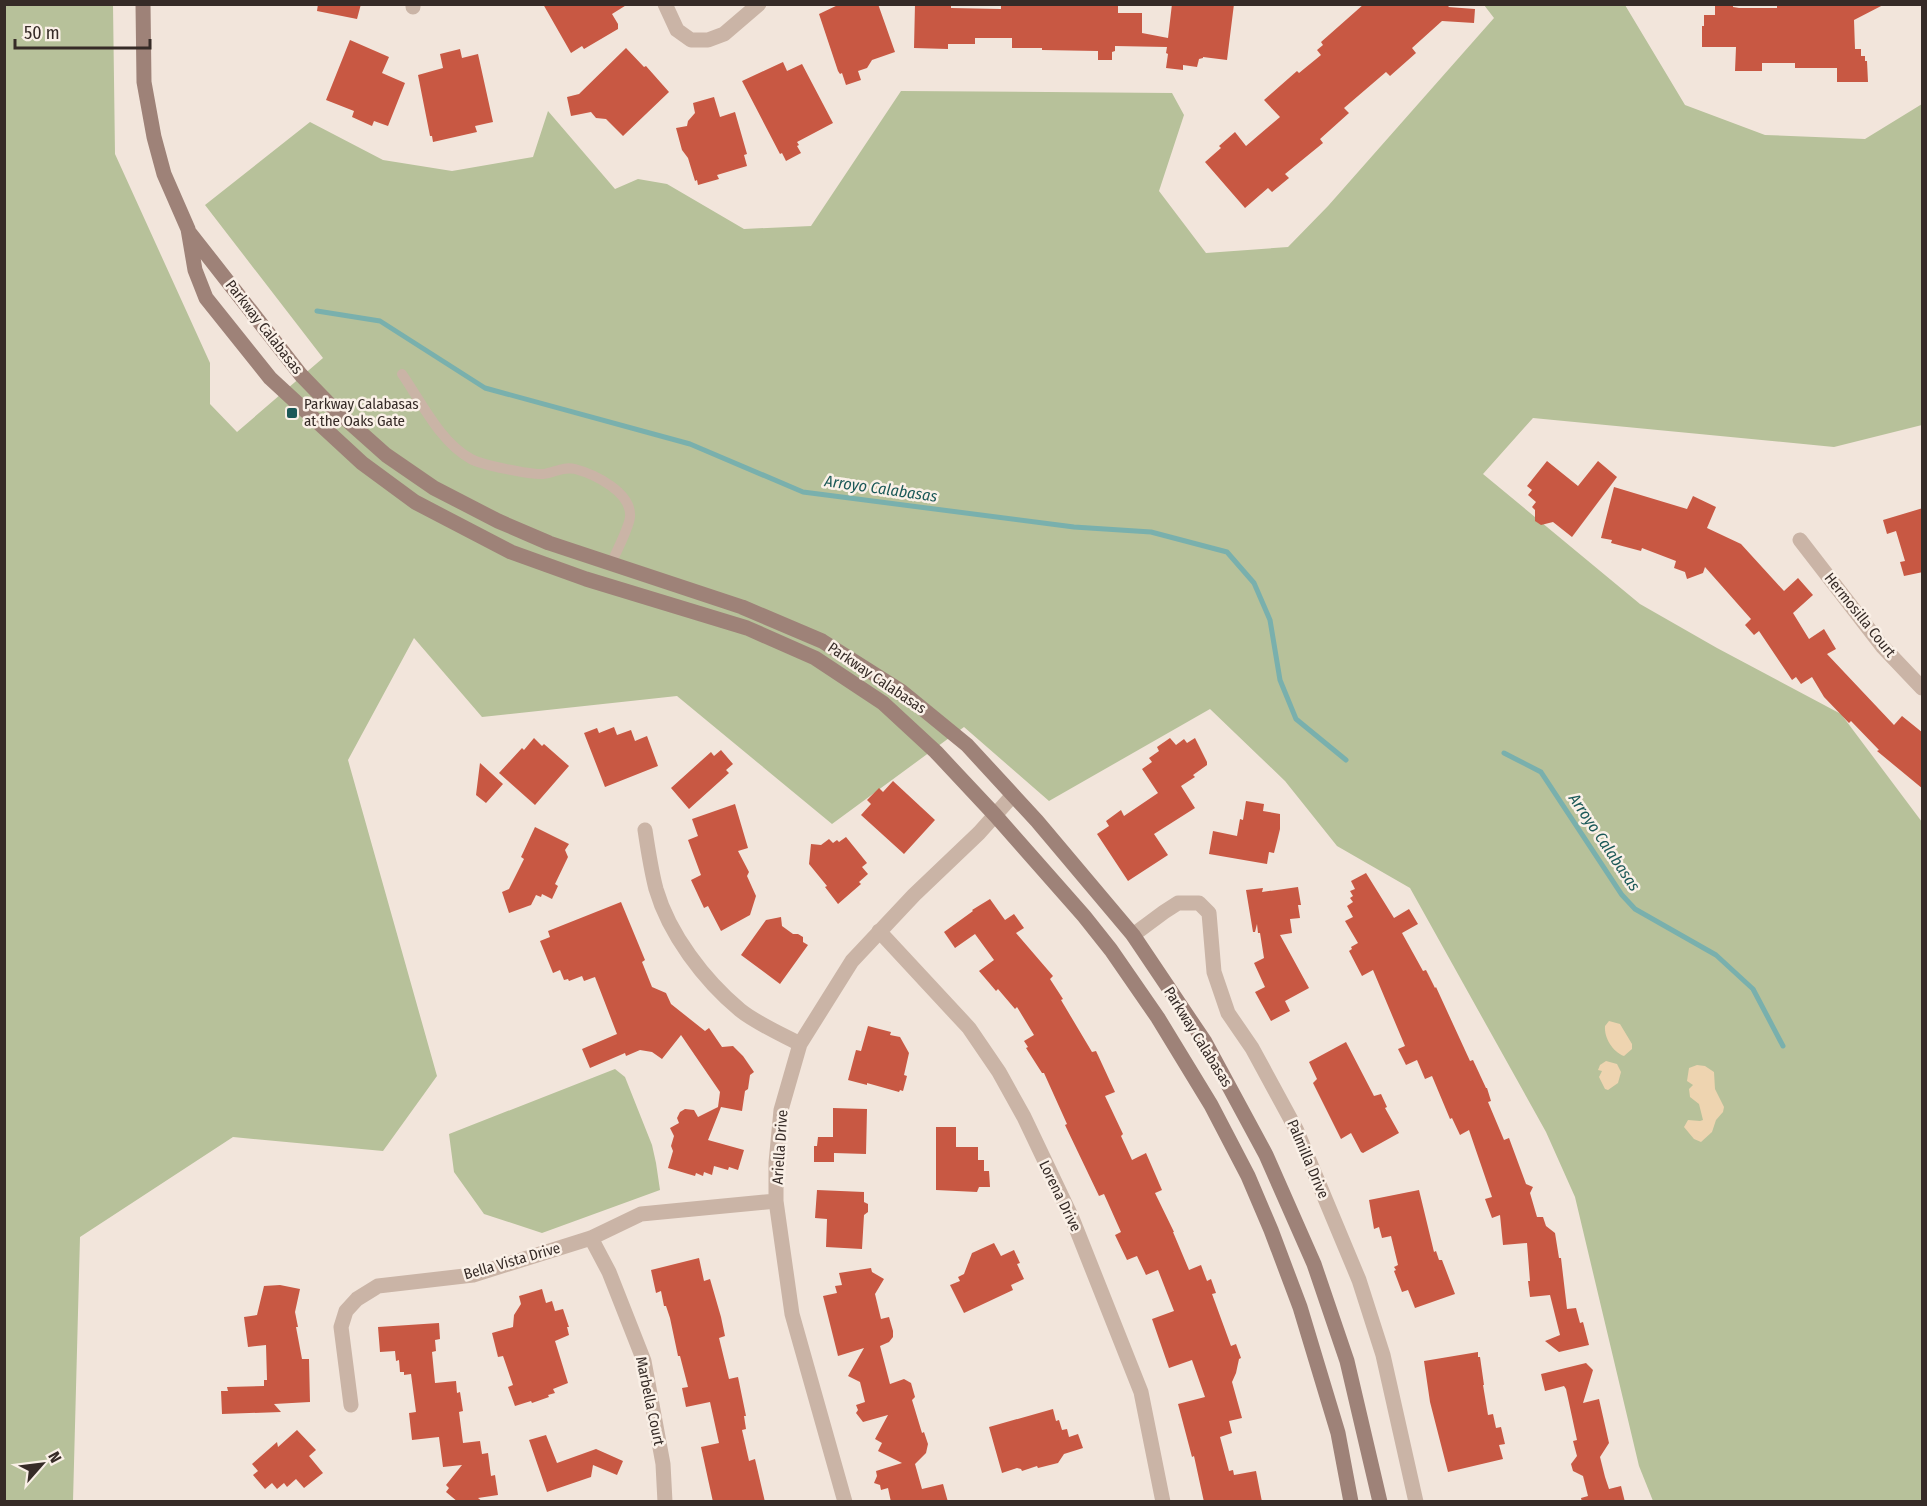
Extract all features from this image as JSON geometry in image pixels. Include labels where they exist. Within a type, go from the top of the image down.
[{"type":"street","name":"Parkway Calabasas","points":[[143,4],[144,82],[154,137],[164,174],[188,229],[195,270],[206,298],[270,378],[362,462],[415,502],[511,552],[586,579],[747,628],[815,658],[883,703],[936,752],[1084,916],[1111,950],[1158,1018],[1206,1095],[1248,1176],[1300,1307],[1338,1433],[1351,1502]]},
{"type":"street","points":[[665,4],[676,30],[691,40],[708,40],[724,34],[759,4]]},
{"type":"street","name":"Parkway Calabasas","points":[[188,229],[302,375],[331,406],[386,455],[434,488],[498,521],[549,543],[742,607],[822,640],[901,691],[967,745],[1133,935],[1205,1042],[1266,1155],[1314,1264],[1347,1361],[1380,1502]]},
{"type":"street","points":[[231,331],[254,315]]},
{"type":"street","points":[[284,391],[286,383],[302,375]]},
{"type":"street","name":"Hermosilla Court","points":[[1800,540],[1882,646],[1923,688]]},
{"type":"street","name":"Ariella Drive","points":[[845,1502],[792,1314],[776,1201],[776,1163],[781,1110],[800,1044],[852,962],[879,931],[968,844],[1013,795]]},
{"type":"street","points":[[645,830],[650,865],[657,891],[687,951],[709,979],[741,1011],[800,1044]]},
{"type":"street","name":"Palmilla Drive","points":[[1133,935],[1178,903],[1199,903],[1209,913],[1214,972],[1228,1013],[1252,1048],[1296,1129],[1359,1280],[1383,1355],[1416,1502]]},
{"type":"street","name":"Lorena Drive","points":[[879,931],[969,1028],[999,1072],[1024,1117],[1072,1218],[1142,1392],[1163,1502]]},
{"type":"street","points":[[1111,950],[1133,935]]},
{"type":"street","name":"Bella Vista Drive","points":[[351,1406],[341,1327],[346,1311],[357,1299],[378,1286],[473,1275],[591,1238],[641,1214],[776,1201]]},
{"type":"street","name":"Marbella Court","points":[[591,1238],[609,1272],[644,1361],[663,1464],[665,1502]]},
{"type":"lane","points":[[402,374],[442,433],[458,450],[473,460],[513,470],[543,474],[564,468],[575,469],[610,485],[621,493],[629,508],[630,518],[611,564]]},
{"type":"green space","points":[[5,5],[113,5],[115,154],[210,363],[210,404],[237,432],[323,358],[205,205],[310,122],[383,160],[452,171],[533,157],[548,111],[615,189],[638,179],[667,184],[744,229],[811,226],[901,91],[1172,93],[1184,115],[1159,191],[1206,253],[1288,247],[1328,206],[1494,18],[1484,5],[1625,5],[1685,105],[1765,135],[1865,139],[1922,104],[1922,425],[1834,447],[1533,418],[1483,474],[1640,604],[1841,714],[1922,822],[1922,1501],[1653,1501],[1639,1466],[1575,1197],[1546,1132],[1410,888],[1337,846],[1285,781],[1210,709],[1049,801],[964,727],[832,824],[677,696],[482,717],[414,638],[348,760],[437,1076],[383,1151],[233,1137],[80,1237],[73,1501],[5,1502]]},
{"type":"green space","points":[[615,1069],[625,1077],[652,1145],[660,1190],[542,1233],[484,1214],[454,1172],[449,1134]]},
{"type":"sand","points":[[1609,1021],[1620,1024],[1632,1044],[1632,1049],[1624,1056],[1613,1048],[1608,1040],[1605,1026]]},
{"type":"sand","points":[[1606,1061],[1617,1064],[1621,1072],[1618,1083],[1608,1090],[1605,1089],[1599,1077],[1602,1071],[1598,1070],[1600,1065]]},
{"type":"sand","points":[[1697,1065],[1705,1066],[1714,1072],[1715,1089],[1724,1107],[1712,1132],[1701,1142],[1694,1139],[1684,1127],[1688,1120],[1703,1120],[1699,1104],[1690,1097],[1689,1089],[1693,1085],[1687,1081],[1689,1068]]},
{"type":"building","points":[[318,4],[361,4],[357,19],[317,11]]},
{"type":"building","points":[[543,4],[628,4],[612,14],[618,24],[618,29],[584,49],[582,46],[571,53]]},
{"type":"building","points":[[840,4],[878,4],[895,52],[872,60],[867,68],[858,71],[861,80],[846,85],[842,73],[838,71],[819,14]]},
{"type":"building","points":[[915,4],[951,4],[951,8],[1001,9],[1001,4],[1118,4],[1118,13],[1142,13],[1142,33],[1168,38],[1172,4],[1234,4],[1227,60],[1203,57],[1199,59],[1197,67],[1183,65],[1183,70],[1166,68],[1167,47],[1115,46],[1112,60],[1098,60],[1098,51],[1012,48],[1012,38],[975,38],[975,44],[948,44],[948,49],[914,48]]},
{"type":"building","points":[[1364,4],[1451,4],[1448,7],[1475,9],[1474,23],[1442,21],[1412,48],[1416,53],[1390,76],[1386,72],[1344,108],[1349,113],[1320,139],[1323,143],[1285,174],[1289,178],[1272,192],[1268,188],[1245,208],[1205,162],[1235,132],[1246,146],[1280,117],[1264,100],[1297,71],[1299,73],[1321,55],[1317,50],[1323,45],[1321,42]]},
{"type":"building","points":[[1715,4],[1733,4],[1733,7],[1739,8],[1777,8],[1777,4],[1885,4],[1854,20],[1855,49],[1861,49],[1861,56],[1865,56],[1865,61],[1867,61],[1868,82],[1837,82],[1837,68],[1795,68],[1795,63],[1762,63],[1762,71],[1735,71],[1736,47],[1702,47],[1704,15],[1715,15]]},
{"type":"building","points":[[350,40],[389,57],[382,73],[405,83],[388,126],[374,121],[372,126],[352,117],[354,111],[326,100]]},
{"type":"building","points":[[626,48],[669,92],[623,136],[606,119],[596,118],[591,112],[571,116],[567,97],[579,94]]},
{"type":"building","points":[[460,49],[462,58],[478,54],[493,122],[475,126],[477,132],[433,142],[418,75],[443,68],[440,54]]},
{"type":"building","points":[[783,62],[787,71],[802,64],[833,123],[797,142],[801,153],[786,161],[782,153],[780,154],[742,81]]},
{"type":"building","points":[[714,97],[720,117],[735,112],[747,154],[744,155],[747,166],[717,175],[719,179],[698,185],[688,158],[682,150],[676,128],[687,126],[695,113],[693,103]]},
{"type":"building","points":[[1547,461],[1578,486],[1598,461],[1617,477],[1572,537],[1553,522],[1541,525],[1535,521],[1535,510],[1532,507],[1536,502],[1528,495],[1532,490],[1527,486]]},
{"type":"building","points":[[1614,487],[1687,509],[1693,496],[1716,507],[1707,528],[1741,544],[1784,591],[1798,578],[1813,595],[1793,613],[1809,639],[1824,629],[1836,649],[1827,654],[1894,725],[1902,716],[1923,733],[1923,789],[1877,751],[1879,750],[1851,721],[1849,723],[1824,697],[1812,677],[1801,684],[1796,677],[1792,680],[1759,631],[1754,635],[1745,625],[1751,619],[1705,567],[1703,573],[1687,579],[1685,572],[1674,568],[1676,561],[1642,548],[1641,551],[1601,538]]},
{"type":"building","points":[[1923,508],[1923,572],[1904,576],[1900,562],[1905,561],[1896,531],[1887,534],[1883,520]]},
{"type":"building","points":[[614,727],[617,735],[631,730],[635,741],[647,736],[658,766],[605,787],[584,733],[597,728],[599,733]]},
{"type":"building","points":[[534,738],[569,766],[535,805],[499,773]]},
{"type":"building","points":[[1170,738],[1176,745],[1184,739],[1187,743],[1195,738],[1207,762],[1207,765],[1193,775],[1195,777],[1181,786],[1195,808],[1154,834],[1168,855],[1128,881],[1097,834],[1109,826],[1106,821],[1121,810],[1124,816],[1158,793],[1142,769],[1152,762],[1149,758],[1159,751],[1157,747]]},
{"type":"building","points":[[721,750],[733,764],[726,770],[729,773],[689,809],[671,788],[711,752],[714,756]]},
{"type":"building","points":[[480,763],[503,784],[486,803],[476,795]]},
{"type":"building","points":[[893,781],[935,820],[904,854],[861,815],[871,804],[867,800],[879,788],[883,792]]},
{"type":"building","points":[[1246,801],[1264,804],[1263,811],[1280,814],[1280,829],[1274,853],[1269,852],[1267,864],[1209,854],[1213,831],[1237,836],[1240,819],[1243,820]]},
{"type":"building","points":[[735,804],[748,848],[738,851],[749,872],[747,876],[756,896],[750,915],[721,931],[708,906],[704,908],[691,880],[701,875],[688,840],[698,836],[692,819]]},
{"type":"building","points":[[535,827],[569,844],[565,850],[568,857],[555,884],[558,886],[552,899],[542,894],[541,897],[536,895],[531,905],[509,913],[502,892],[509,889],[524,859],[521,857]]},
{"type":"building","points":[[846,837],[867,863],[862,867],[868,874],[859,882],[861,884],[838,904],[809,864],[811,844],[821,845],[829,839],[833,843],[837,840],[839,842]]},
{"type":"building","points":[[1366,873],[1394,918],[1409,909],[1418,924],[1402,933],[1423,971],[1426,970],[1436,987],[1470,1061],[1473,1060],[1487,1088],[1491,1101],[1488,1102],[1504,1140],[1509,1138],[1526,1184],[1533,1187],[1530,1193],[1537,1217],[1543,1217],[1546,1226],[1555,1233],[1559,1258],[1561,1258],[1567,1309],[1576,1308],[1580,1323],[1583,1322],[1589,1345],[1559,1352],[1545,1341],[1560,1335],[1550,1295],[1530,1297],[1527,1243],[1503,1245],[1500,1215],[1492,1218],[1485,1199],[1492,1197],[1469,1130],[1460,1135],[1452,1118],[1450,1119],[1432,1076],[1425,1079],[1417,1060],[1406,1065],[1398,1049],[1405,1046],[1373,970],[1362,976],[1349,951],[1358,943],[1345,921],[1353,917],[1347,906],[1353,902],[1350,898],[1353,896],[1350,891],[1355,889],[1351,881]]},
{"type":"building","points":[[1298,887],[1301,905],[1298,905],[1300,918],[1290,919],[1292,933],[1280,935],[1309,988],[1285,1001],[1290,1011],[1271,1021],[1255,992],[1265,987],[1254,963],[1264,958],[1257,924],[1253,932],[1246,890],[1263,888],[1262,892]]},
{"type":"building","points":[[990,899],[1005,920],[1014,914],[1024,928],[1016,933],[1053,976],[1050,979],[1063,999],[1061,1000],[1092,1052],[1096,1051],[1115,1092],[1105,1096],[1123,1134],[1121,1136],[1132,1160],[1146,1153],[1162,1190],[1155,1193],[1189,1270],[1201,1265],[1207,1281],[1211,1279],[1216,1293],[1212,1294],[1231,1346],[1236,1344],[1241,1358],[1232,1382],[1242,1418],[1229,1421],[1232,1433],[1220,1437],[1229,1471],[1233,1470],[1234,1475],[1256,1471],[1262,1502],[1204,1502],[1194,1456],[1192,1457],[1178,1404],[1205,1397],[1192,1360],[1169,1368],[1152,1319],[1174,1311],[1158,1270],[1146,1275],[1137,1256],[1127,1260],[1115,1235],[1121,1232],[1104,1194],[1099,1196],[1065,1125],[1067,1124],[1044,1073],[1026,1048],[1028,1047],[1024,1041],[1034,1035],[1017,1007],[1015,1009],[998,989],[996,991],[979,971],[994,960],[975,934],[955,948],[944,932]]},
{"type":"building","points":[[621,902],[645,960],[642,962],[652,987],[666,993],[671,1004],[705,1031],[709,1028],[722,1047],[733,1046],[754,1072],[750,1075],[748,1089],[745,1091],[742,1111],[721,1107],[708,1140],[744,1150],[738,1170],[714,1166],[712,1175],[704,1172],[703,1176],[696,1173],[695,1176],[668,1168],[674,1136],[670,1128],[679,1123],[677,1118],[680,1112],[685,1109],[694,1110],[698,1117],[718,1107],[720,1092],[681,1035],[662,1059],[652,1052],[640,1050],[626,1056],[625,1053],[590,1068],[582,1049],[617,1034],[595,977],[584,981],[582,976],[569,981],[564,980],[560,970],[553,973],[540,941],[550,937],[548,931]]},
{"type":"building","points":[[781,917],[782,926],[793,934],[803,937],[803,942],[808,945],[780,984],[741,955],[766,920]]},
{"type":"building","points":[[868,1026],[891,1032],[890,1035],[900,1037],[909,1053],[903,1091],[848,1080],[856,1050],[861,1051]]},
{"type":"building","points":[[1346,1042],[1374,1096],[1381,1094],[1387,1107],[1385,1108],[1399,1133],[1363,1153],[1351,1133],[1341,1139],[1313,1083],[1317,1079],[1309,1062]]},
{"type":"building","points":[[833,1108],[867,1109],[866,1154],[834,1153],[834,1162],[814,1162],[814,1146],[817,1146],[818,1137],[833,1137]]},
{"type":"building","points":[[936,1127],[956,1127],[956,1147],[978,1147],[978,1160],[984,1160],[984,1171],[989,1171],[990,1187],[979,1187],[977,1192],[936,1190]]},
{"type":"building","points":[[817,1190],[864,1192],[864,1202],[868,1204],[868,1212],[864,1215],[862,1249],[826,1247],[827,1219],[815,1218]]},
{"type":"building","points":[[1419,1190],[1434,1252],[1436,1251],[1439,1260],[1442,1260],[1455,1294],[1415,1308],[1408,1290],[1402,1292],[1394,1271],[1396,1270],[1394,1267],[1398,1265],[1391,1236],[1382,1238],[1379,1227],[1374,1229],[1369,1200]]},
{"type":"building","points":[[994,1243],[1001,1256],[1014,1250],[1024,1279],[1011,1285],[1013,1290],[964,1313],[950,1285],[960,1281],[958,1277],[964,1274],[972,1253]]},
{"type":"building","points":[[699,1258],[704,1281],[710,1279],[721,1317],[725,1336],[719,1338],[729,1379],[738,1377],[746,1416],[744,1416],[746,1429],[742,1430],[749,1461],[755,1459],[765,1502],[713,1502],[701,1447],[719,1443],[710,1402],[686,1407],[682,1388],[688,1387],[680,1356],[678,1356],[670,1318],[664,1306],[661,1291],[656,1293],[651,1270]]},
{"type":"building","points":[[871,1268],[872,1272],[884,1279],[875,1294],[881,1319],[889,1317],[893,1331],[893,1337],[889,1342],[880,1346],[890,1384],[904,1379],[911,1383],[915,1397],[912,1400],[922,1433],[924,1432],[928,1444],[926,1453],[915,1464],[922,1489],[943,1484],[948,1502],[891,1502],[888,1488],[881,1490],[880,1485],[874,1483],[877,1476],[876,1471],[902,1463],[878,1451],[882,1443],[875,1439],[888,1415],[863,1422],[856,1413],[858,1410],[856,1405],[865,1402],[860,1382],[848,1376],[864,1348],[838,1356],[823,1296],[837,1293],[835,1286],[842,1285],[839,1273]]},
{"type":"building","points":[[280,1285],[300,1289],[295,1312],[298,1327],[296,1327],[302,1359],[309,1359],[310,1402],[274,1404],[281,1412],[222,1414],[221,1391],[228,1391],[227,1387],[264,1386],[264,1380],[267,1380],[266,1345],[248,1347],[244,1317],[257,1315],[264,1286]]},
{"type":"building","points":[[542,1289],[546,1303],[552,1301],[555,1311],[563,1309],[569,1327],[567,1327],[569,1335],[555,1341],[568,1383],[553,1389],[555,1393],[548,1395],[549,1397],[515,1406],[508,1387],[513,1385],[503,1356],[498,1357],[492,1333],[513,1327],[514,1315],[521,1304],[519,1296]]},
{"type":"building","points":[[439,1323],[440,1339],[435,1340],[436,1351],[432,1352],[435,1383],[456,1381],[463,1411],[459,1412],[463,1443],[480,1441],[482,1454],[488,1453],[491,1476],[495,1475],[498,1495],[478,1498],[483,1502],[458,1502],[446,1492],[449,1488],[446,1485],[462,1465],[443,1467],[439,1437],[412,1440],[409,1413],[416,1412],[411,1374],[404,1375],[404,1372],[400,1372],[399,1360],[396,1361],[395,1351],[380,1352],[378,1327]]},
{"type":"building","points":[[1478,1352],[1488,1415],[1493,1414],[1496,1428],[1501,1427],[1505,1444],[1499,1445],[1503,1459],[1448,1472],[1430,1402],[1424,1361]]},
{"type":"building","points":[[1586,1363],[1593,1370],[1583,1403],[1599,1399],[1609,1443],[1600,1457],[1605,1477],[1609,1489],[1621,1486],[1625,1502],[1582,1502],[1581,1498],[1588,1496],[1583,1476],[1573,1471],[1571,1464],[1577,1456],[1573,1441],[1577,1440],[1566,1389],[1564,1386],[1545,1391],[1541,1374]]},
{"type":"building","points":[[1053,1409],[1056,1421],[1059,1420],[1062,1430],[1067,1429],[1069,1437],[1078,1434],[1083,1448],[1064,1454],[1058,1463],[1022,1471],[1017,1468],[1002,1473],[989,1427]]},
{"type":"building","points":[[297,1430],[316,1450],[309,1456],[323,1473],[304,1488],[296,1479],[287,1487],[284,1483],[277,1489],[272,1483],[265,1489],[253,1475],[258,1471],[252,1464],[277,1442],[278,1447]]},
{"type":"building","points":[[546,1435],[557,1463],[596,1449],[623,1461],[617,1475],[593,1465],[591,1477],[547,1492],[529,1440]]},
{"type":"waterway","name":"Arroyo Calabasas","points":[[317,311],[380,321],[485,388],[690,444],[803,492],[1074,527],[1151,532],[1227,552],[1254,583],[1270,620],[1280,680],[1296,719],[1346,760]]},
{"type":"waterway","name":"Arroyo Calabasas","points":[[1504,753],[1541,772],[1622,895],[1635,909],[1716,955],[1753,989],[1783,1046]]},
{"type":"place","name":"Parkway Calabasas at the Oaks Gate","points":[[292,413]]}]
